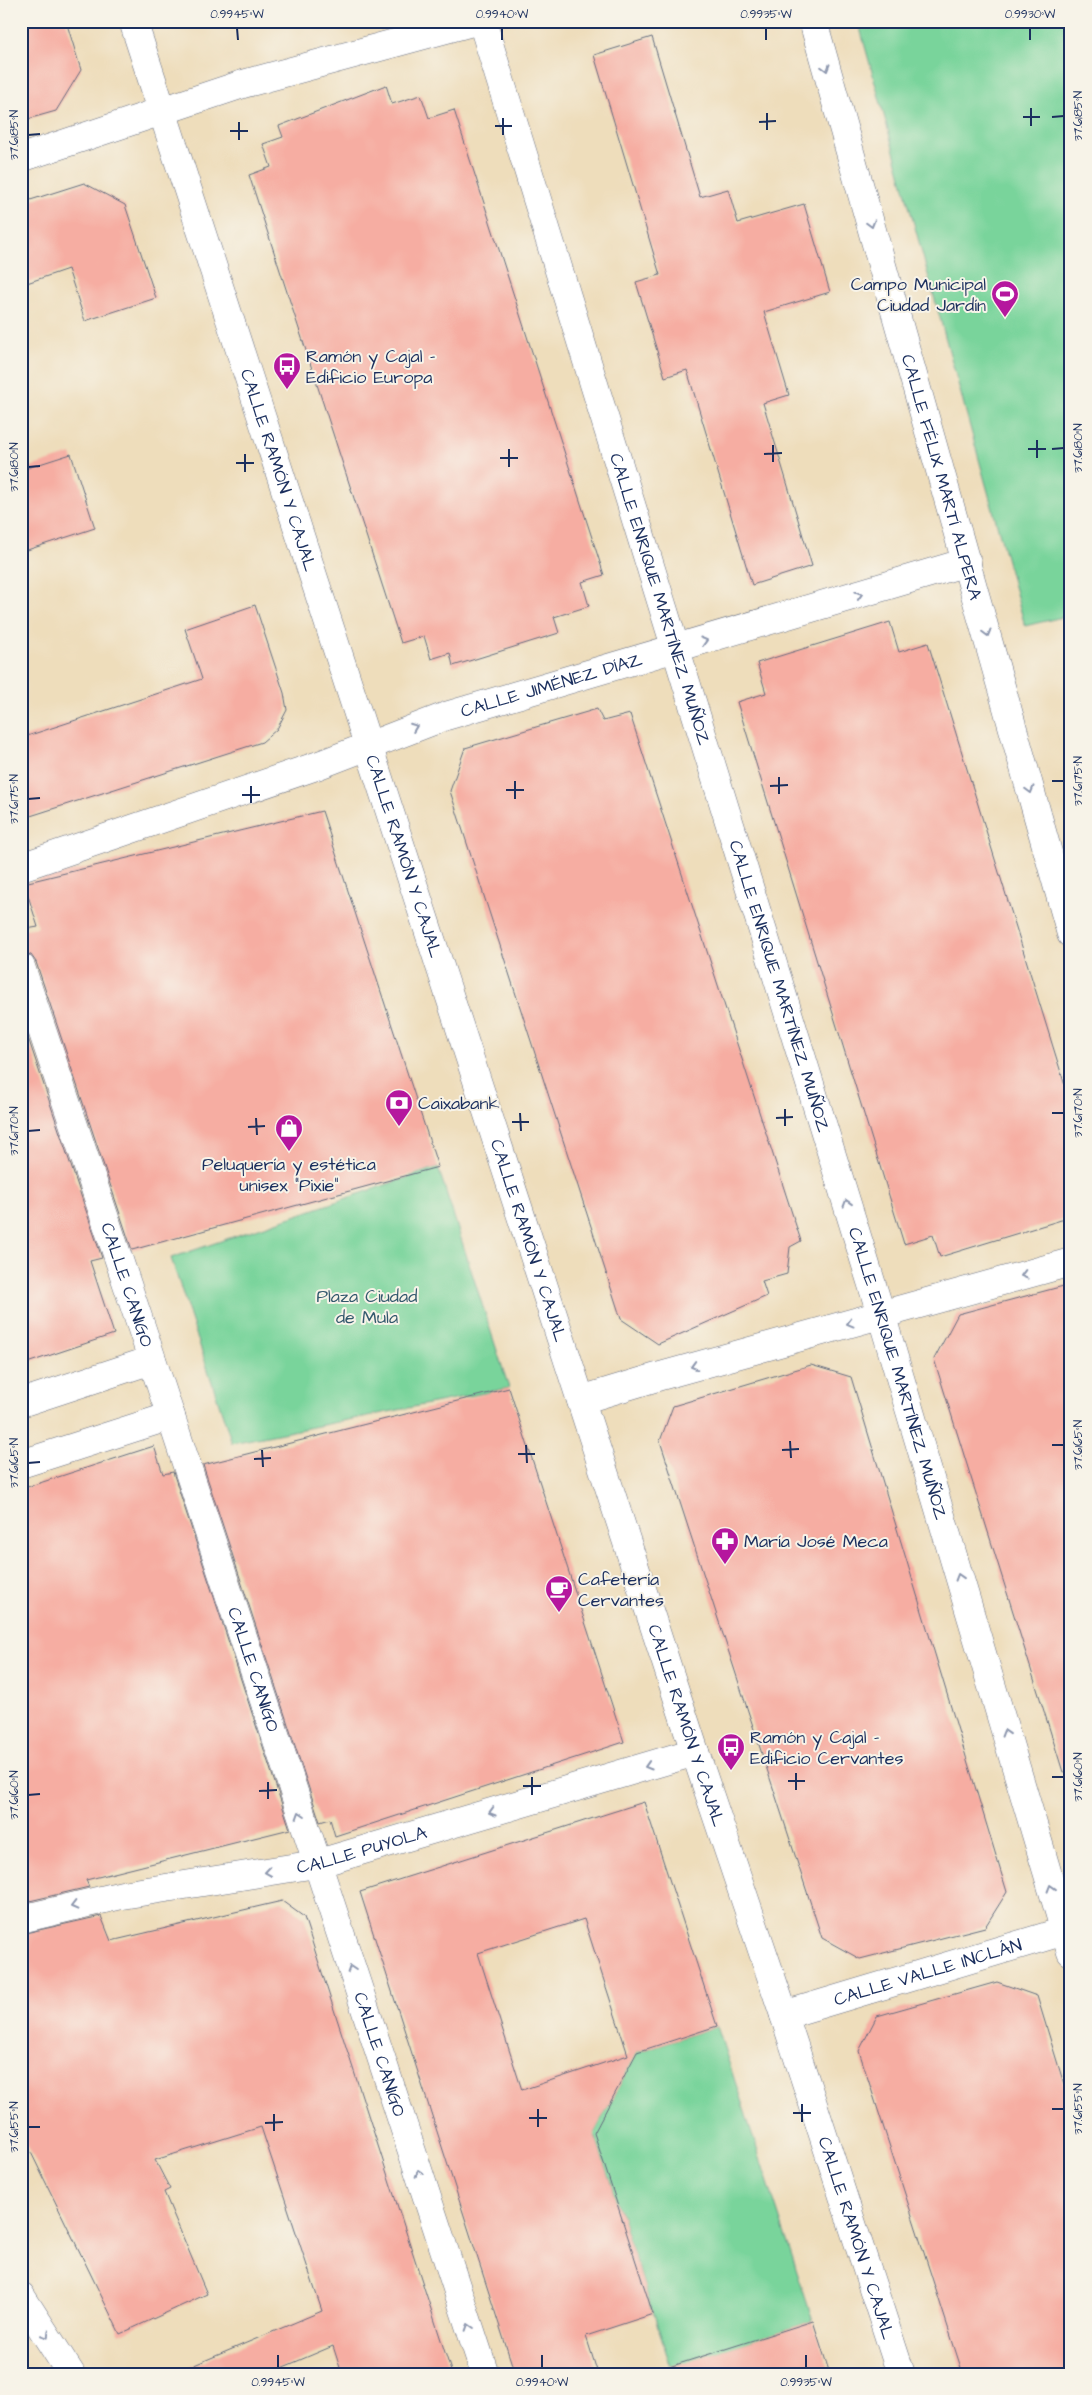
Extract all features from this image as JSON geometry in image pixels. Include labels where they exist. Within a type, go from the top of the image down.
[{"type":"street","name":"CALLE RAMÓN Y CAJAL","points":[[133,21],[695,1752],[784,2015],[901,2374]]},
{"type":"street","points":[[21,158],[243,84],[476,21]]},
{"type":"street","name":"CALLE ENRIQUE MARTÍNEZ MUÑOZ","points":[[482,21],[880,1314],[1068,1937]]},
{"type":"street","name":"CALLE FÉLIX MARTÍ ALPERA","points":[[813,21],[1071,934]]},
{"type":"street","name":"CALLE JIMÉNEZ DÍAZ","points":[[21,867],[320,765],[446,716],[675,650],[967,562]]},
{"type":"street","name":"CALLE CANIGO","points":[[21,967],[171,1416],[316,1864],[485,2374]]},
{"type":"street","points":[[581,1400],[880,1314],[1071,1262]]},
{"type":"street","points":[[21,1403],[152,1360]]},
{"type":"street","points":[[21,1464],[171,1416]]},
{"type":"street","name":"CALLE PUYOLA","points":[[21,1919],[122,1895],[316,1864],[695,1752]]},
{"type":"street","name":"CALLE VALLE INCLÁN","points":[[784,2015],[1068,1937]]},
{"type":"street","points":[[21,2296],[70,2374]]},
{"type":"green space","name":"Campo Municipal Ciudad Jardín","points":[[858,21],[1071,21],[1071,615],[1025,626]]},
{"type":"green space","name":"Plaza Ciudad de Mula","points":[[438,1167],[509,1388],[232,1443],[171,1258]]},
{"type":"green space","points":[[717,2026],[813,2321],[671,2367],[594,2133],[637,2052]]},
{"type":"building","points":[[21,21],[66,21],[81,70],[56,111],[21,121]]},
{"type":"building","points":[[652,37],[700,197],[728,189],[738,223],[804,204],[830,292],[764,312],[789,395],[763,403],[812,566],[752,585],[687,370],[665,377],[636,282],[660,275],[594,55]]},
{"type":"building","points":[[386,85],[392,104],[421,95],[429,118],[454,110],[604,575],[582,582],[589,606],[554,617],[559,633],[453,666],[450,653],[431,659],[424,636],[401,643],[249,175],[271,167],[263,144],[283,137],[279,126]]},
{"type":"building","points":[[84,183],[125,205],[156,298],[85,321],[68,269],[21,285],[21,203]]},
{"type":"building","points":[[71,454],[95,528],[21,552],[21,470]]},
{"type":"building","points":[[255,605],[284,693],[287,710],[277,729],[262,742],[21,819],[21,738],[202,679],[185,629]]},
{"type":"building","points":[[890,622],[899,652],[928,643],[1071,1105],[1071,1217],[940,1257],[933,1235],[904,1244],[737,702],[766,693],[757,663]]},
{"type":"building","points":[[597,709],[603,721],[630,714],[801,1241],[790,1247],[787,1274],[762,1281],[767,1296],[658,1344],[621,1319],[450,791],[465,748]]},
{"type":"building","points":[[322,811],[438,1167],[132,1250],[36,962],[31,955],[21,952],[21,930],[38,927],[24,883]]},
{"type":"building","points":[[21,1017],[102,1258],[90,1261],[114,1334],[21,1365]]},
{"type":"building","points":[[1071,1284],[1071,1771],[1063,1772],[934,1359],[958,1314]]},
{"type":"building","points":[[811,1365],[851,1377],[1007,1892],[985,1927],[860,1959],[822,1938],[660,1441],[673,1406]]},
{"type":"building","points":[[509,1388],[624,1742],[335,1836],[330,1819],[320,1822],[203,1465]]},
{"type":"building","points":[[154,1446],[163,1474],[173,1472],[290,1829],[86,1880],[89,1887],[21,1903],[21,1489]]},
{"type":"building","points":[[644,1802],[717,2026],[637,2052],[594,2133],[653,2314],[586,2336],[598,2374],[515,2374],[360,1892]],"holes":[[[584,1919],[628,2055],[522,2090],[478,1953]]]},
{"type":"building","points":[[282,1901],[304,1917],[452,2374],[342,2374],[333,2346],[267,2374],[173,2374],[322,2311],[261,2127],[155,2160],[170,2189],[164,2192],[207,2294],[120,2334],[21,2132],[21,1934],[101,1916],[111,1941]]},
{"type":"building","points":[[997,1982],[1037,1996],[1071,2107],[1071,2374],[963,2374],[859,2051],[877,2016]]},
{"type":"building","points":[[813,2321],[830,2374],[670,2374],[669,2367]]},
{"type":"place","name":"Campo Municipal Ciudad Jardín","points":[[1005,318]]},
{"type":"place","name":"Ramón y Cajal - Edificio Europa","points":[[287,390]]},
{"type":"place","name":"Caixabank","points":[[399,1127]]},
{"type":"place","name":"Peluquería y estética unisex \"Pixie\"","points":[[289,1152]]},
{"type":"place","name":"María José Meca","points":[[725,1565]]},
{"type":"place","name":"Cafetería Cervantes","points":[[559,1613]]},
{"type":"place","name":"Ramón y Cajal - Edificio Cervantes","points":[[731,1771]]}]
